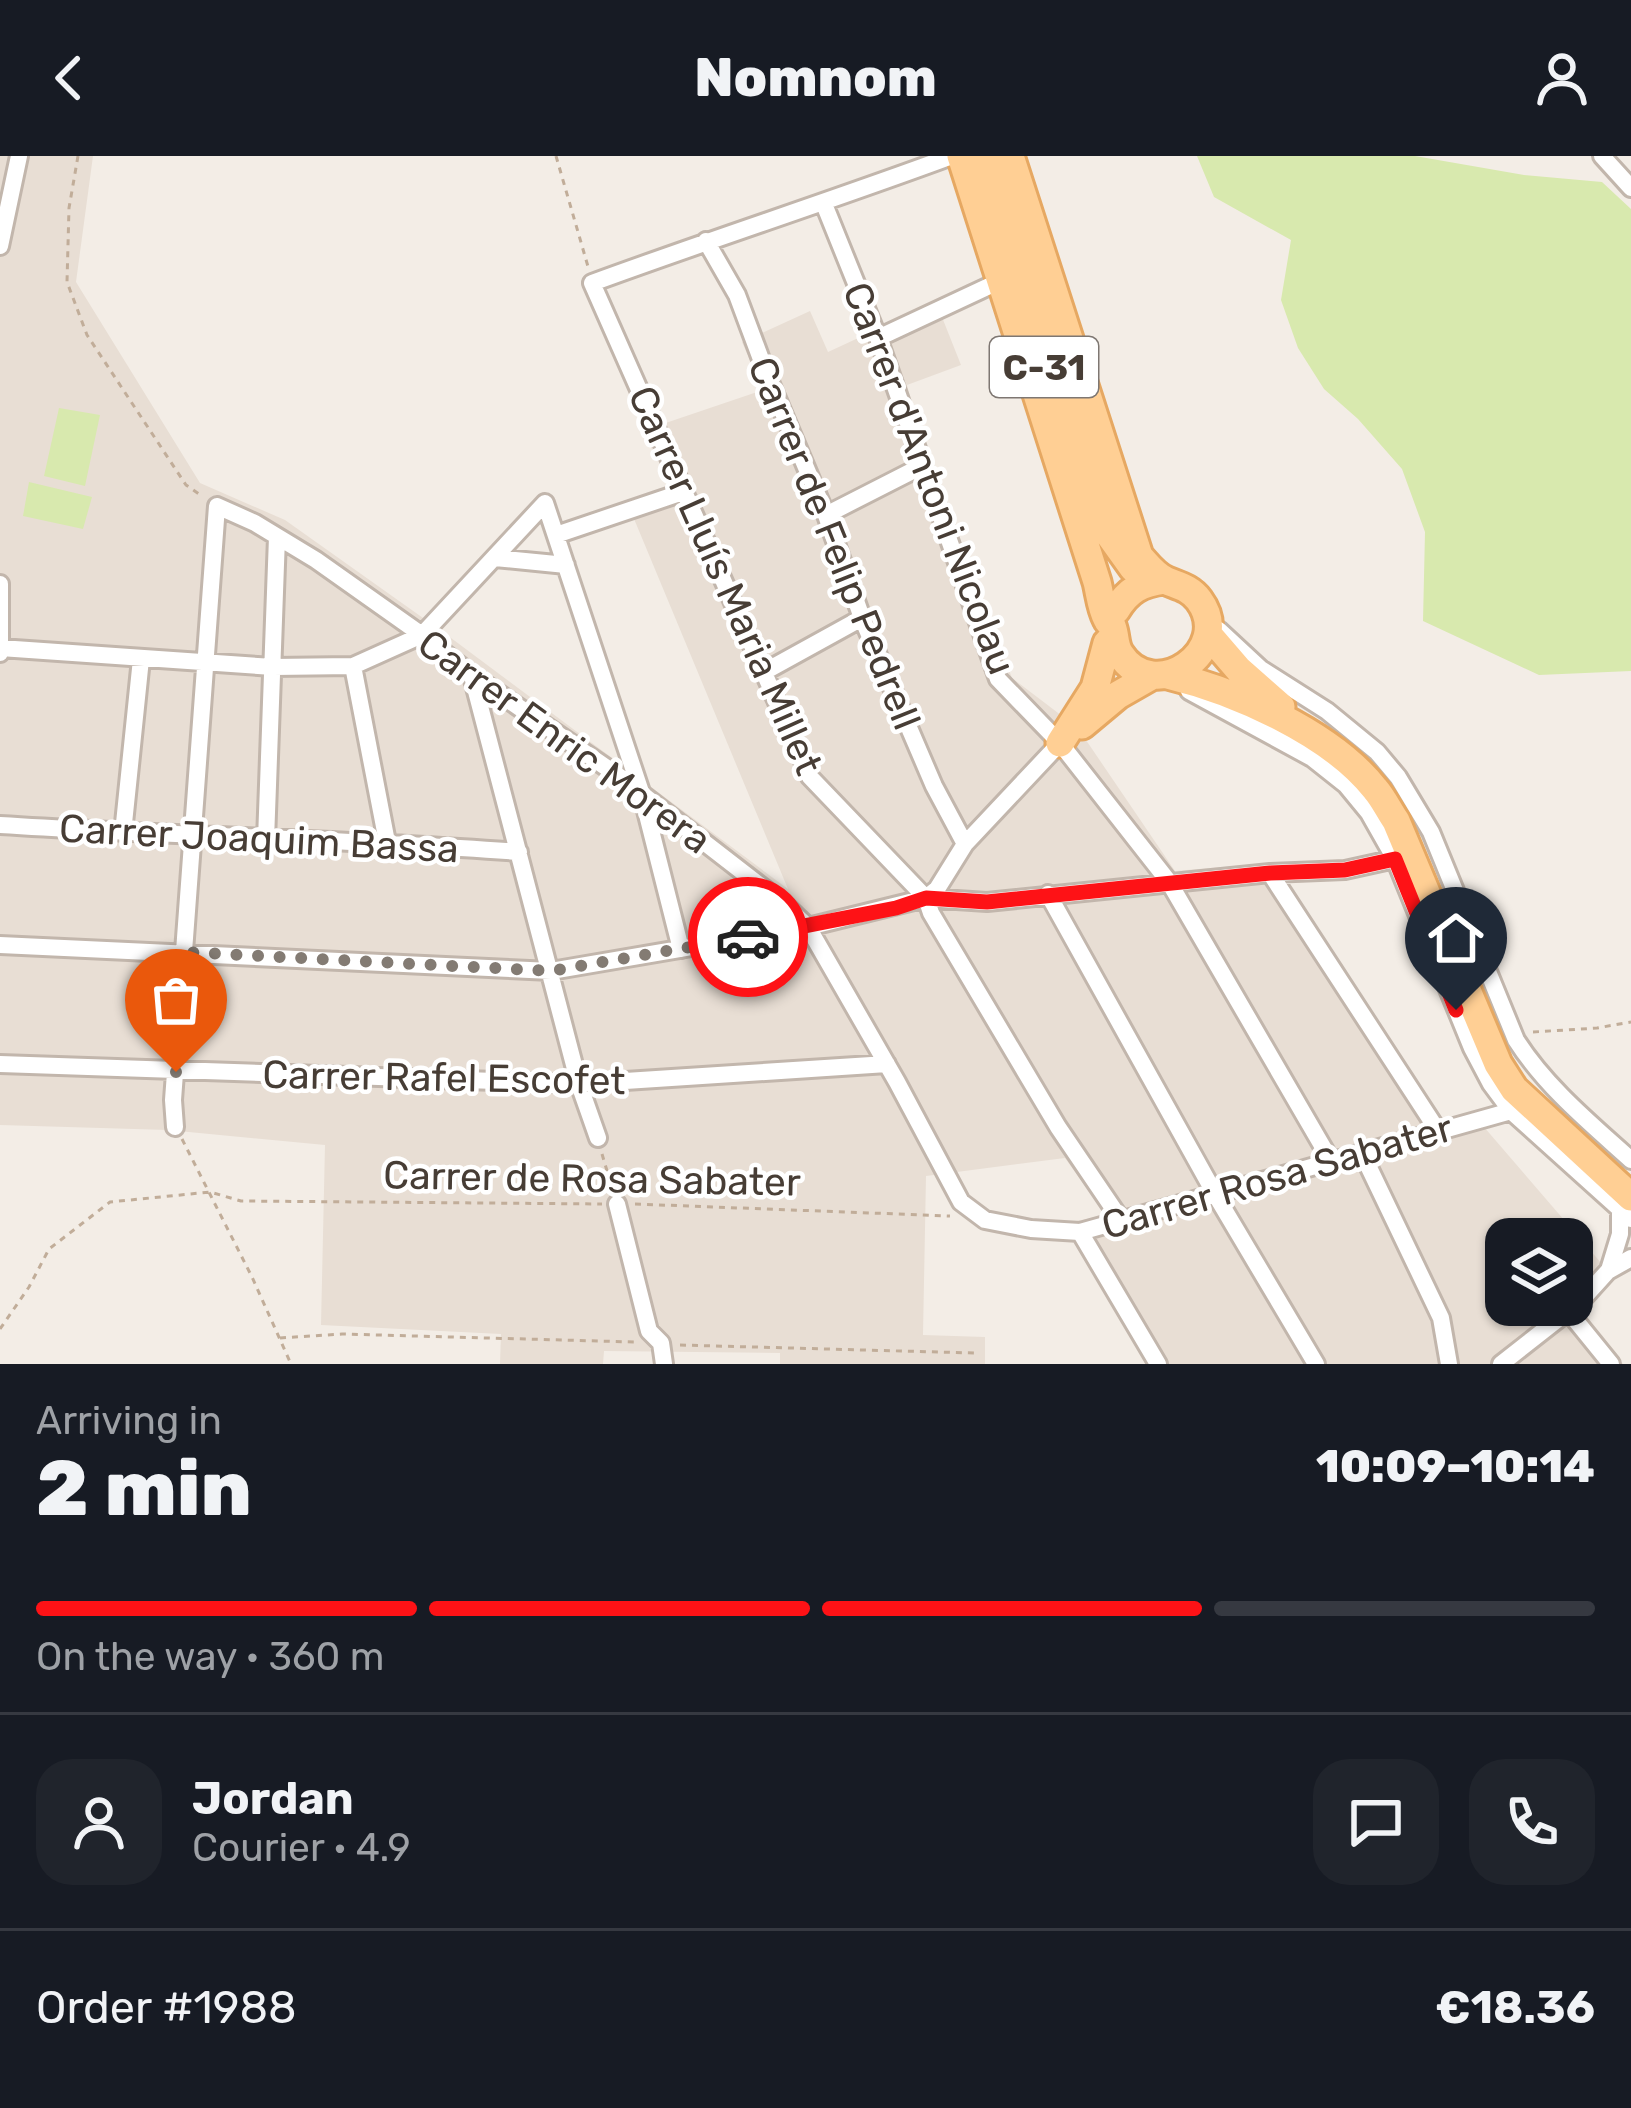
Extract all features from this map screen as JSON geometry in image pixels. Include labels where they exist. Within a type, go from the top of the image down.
[{"type":"main road","points":[[961,156],[1121,656],[1135,669],[1210,685],[1303,730],[1351,764],[1375,789],[1396,821],[1498,1064],[1514,1089],[1627,1209]]},
{"type":"main road","name":"C-31","points":[[982,156],[1108,533],[1129,565],[1156,581]]},
{"type":"main road","name":"C-31","points":[[982,156],[1112,577],[1114,625]]},
{"type":"main road","points":[[1010,156],[1131,536],[1156,581]]},
{"type":"main road","points":[[1060,743],[1095,688],[1123,598],[1156,581],[1178,584],[1198,599],[1208,629],[1268,697],[1370,768],[1402,812],[1521,1083],[1631,1183]]},
{"type":"main road","points":[[1060,743],[1118,695],[1195,661],[1208,629]]},
{"type":"street","points":[[592,283],[952,156]]},
{"type":"street","points":[[1602,156],[1631,188]]},
{"type":"street","points":[[0,246],[16,157]]},
{"type":"street","name":"Carrer d'Antoni Nicolau","points":[[824,203],[878,338],[998,679],[1060,743],[1169,883],[1331,1161]]},
{"type":"street","name":"Carrer de Felip Pedrell","points":[[706,241],[737,295],[826,515],[862,618],[934,786],[965,844]]},
{"type":"street","points":[[878,338],[1000,281]]},
{"type":"street","name":"Carrer Lluís Maria Millet","points":[[592,283],[810,777],[926,898],[1058,1127],[1121,1220]]},
{"type":"street","points":[[826,515],[922,466]]},
{"type":"street","points":[[556,536],[683,492]]},
{"type":"street","points":[[0,584],[0,650],[273,667],[353,666],[422,635],[545,503],[642,795],[681,949]]},
{"type":"street","name":"Carrer Enric Morera","points":[[217,506],[316,560],[642,795],[784,904],[808,927],[961,1202],[974,1211]]},
{"type":"street","points":[[176,1127],[173,1100],[217,506]]},
{"type":"street","points":[[266,840],[278,537]]},
{"type":"street","points":[[495,558],[566,566]]},
{"type":"street","points":[[764,671],[862,618]]},
{"type":"street","points":[[1208,629],[1222,632],[1261,669],[1327,712],[1377,752],[1398,777],[1431,832],[1513,1033],[1531,1064],[1631,1160]]},
{"type":"street","points":[[123,832],[141,659]]},
{"type":"street","points":[[353,666],[386,842]]},
{"type":"street","points":[[472,675],[579,1084],[598,1138]]},
{"type":"street","points":[[1161,675],[1312,758],[1346,785],[1369,813],[1395,859],[1491,1084],[1511,1111],[1627,1209],[1609,1271]]},
{"type":"street","points":[[0,945],[551,971],[808,927],[926,898],[937,889],[965,844],[1060,743]]},
{"type":"street","name":"Carrer Joaquim Bassa","points":[[0,825],[519,852]]},
{"type":"street","points":[[926,898],[987,902],[1270,873],[1345,870],[1395,859]]},
{"type":"street","points":[[1270,873],[1438,1131]]},
{"type":"street","points":[[1048,894],[1316,1364]]},
{"type":"street","name":"Carrer Rafel Escofet","points":[[0,1064],[579,1084],[887,1064]]},
{"type":"street","name":"Carrer Rosa Sabater","points":[[974,1211],[985,1220],[1080,1232],[1511,1111]]},
{"type":"street","points":[[1362,1153],[1441,1318],[1449,1364]]},
{"type":"street","points":[[616,1204],[664,1364]]},
{"type":"street","points":[[1080,1232],[1158,1364]]},
{"type":"street","points":[[1593,1287],[1631,1258]]},
{"type":"street","points":[[1501,1364],[1549,1326]]},
{"type":"street","points":[[1580,1326],[1611,1364]]},
{"type":"path","points":[[78,156],[69,208],[68,282],[87,335],[185,485],[217,506]]},
{"type":"path","points":[[556,156],[592,283]]},
{"type":"path","points":[[1513,1033],[1631,1022]]},
{"type":"path","points":[[176,1127],[291,1364]]},
{"type":"path","points":[[598,1138],[616,1204]]},
{"type":"path","name":"Carrer de Rosa Sabater","points":[[0,1329],[49,1250],[110,1202],[210,1192],[241,1201],[616,1204],[950,1216],[974,1211]]},
{"type":"path","points":[[280,1338],[342,1334],[634,1342],[655,1337],[974,1353]]},
{"type":"shaded area","points":[[0,156],[93,156],[76,282],[200,483],[285,520],[788,889],[627,502],[672,485],[642,431],[763,390],[742,342],[810,311],[828,352],[936,302],[961,365],[907,385],[928,465],[1012,678],[1070,722],[1088,743],[1175,871],[1270,863],[1439,1120],[1484,1127],[1562,1218],[1485,1218],[1485,1326],[1590,1326],[1623,1364],[1153,1364],[1072,1222],[1106,1215],[1065,1158],[926,1176],[923,1335],[985,1337],[985,1364],[780,1364],[780,1353],[604,1351],[603,1364],[500,1364],[501,1334],[321,1325],[325,1145],[168,1130],[0,1125]]},
{"type":"shaded area","points":[[1593,1254],[1608,1271],[1593,1294]]},
{"type":"green space","points":[[1197,156],[1415,156],[1524,175],[1602,182],[1631,209],[1631,671],[1539,675],[1423,621],[1425,532],[1402,469],[1324,389],[1298,348],[1281,300],[1291,240],[1214,197]]},
{"type":"green space","points":[[59,408],[100,415],[85,486],[44,476]]},
{"type":"green space","points":[[29,482],[92,497],[83,529],[23,516]]},
{"type":"way so far","points":[[176,1072],[184,952],[551,971],[748,937]]},
{"type":"route","points":[[748,937],[926,898],[987,902],[1270,873],[1345,870],[1395,859],[1456,1010]]}]
